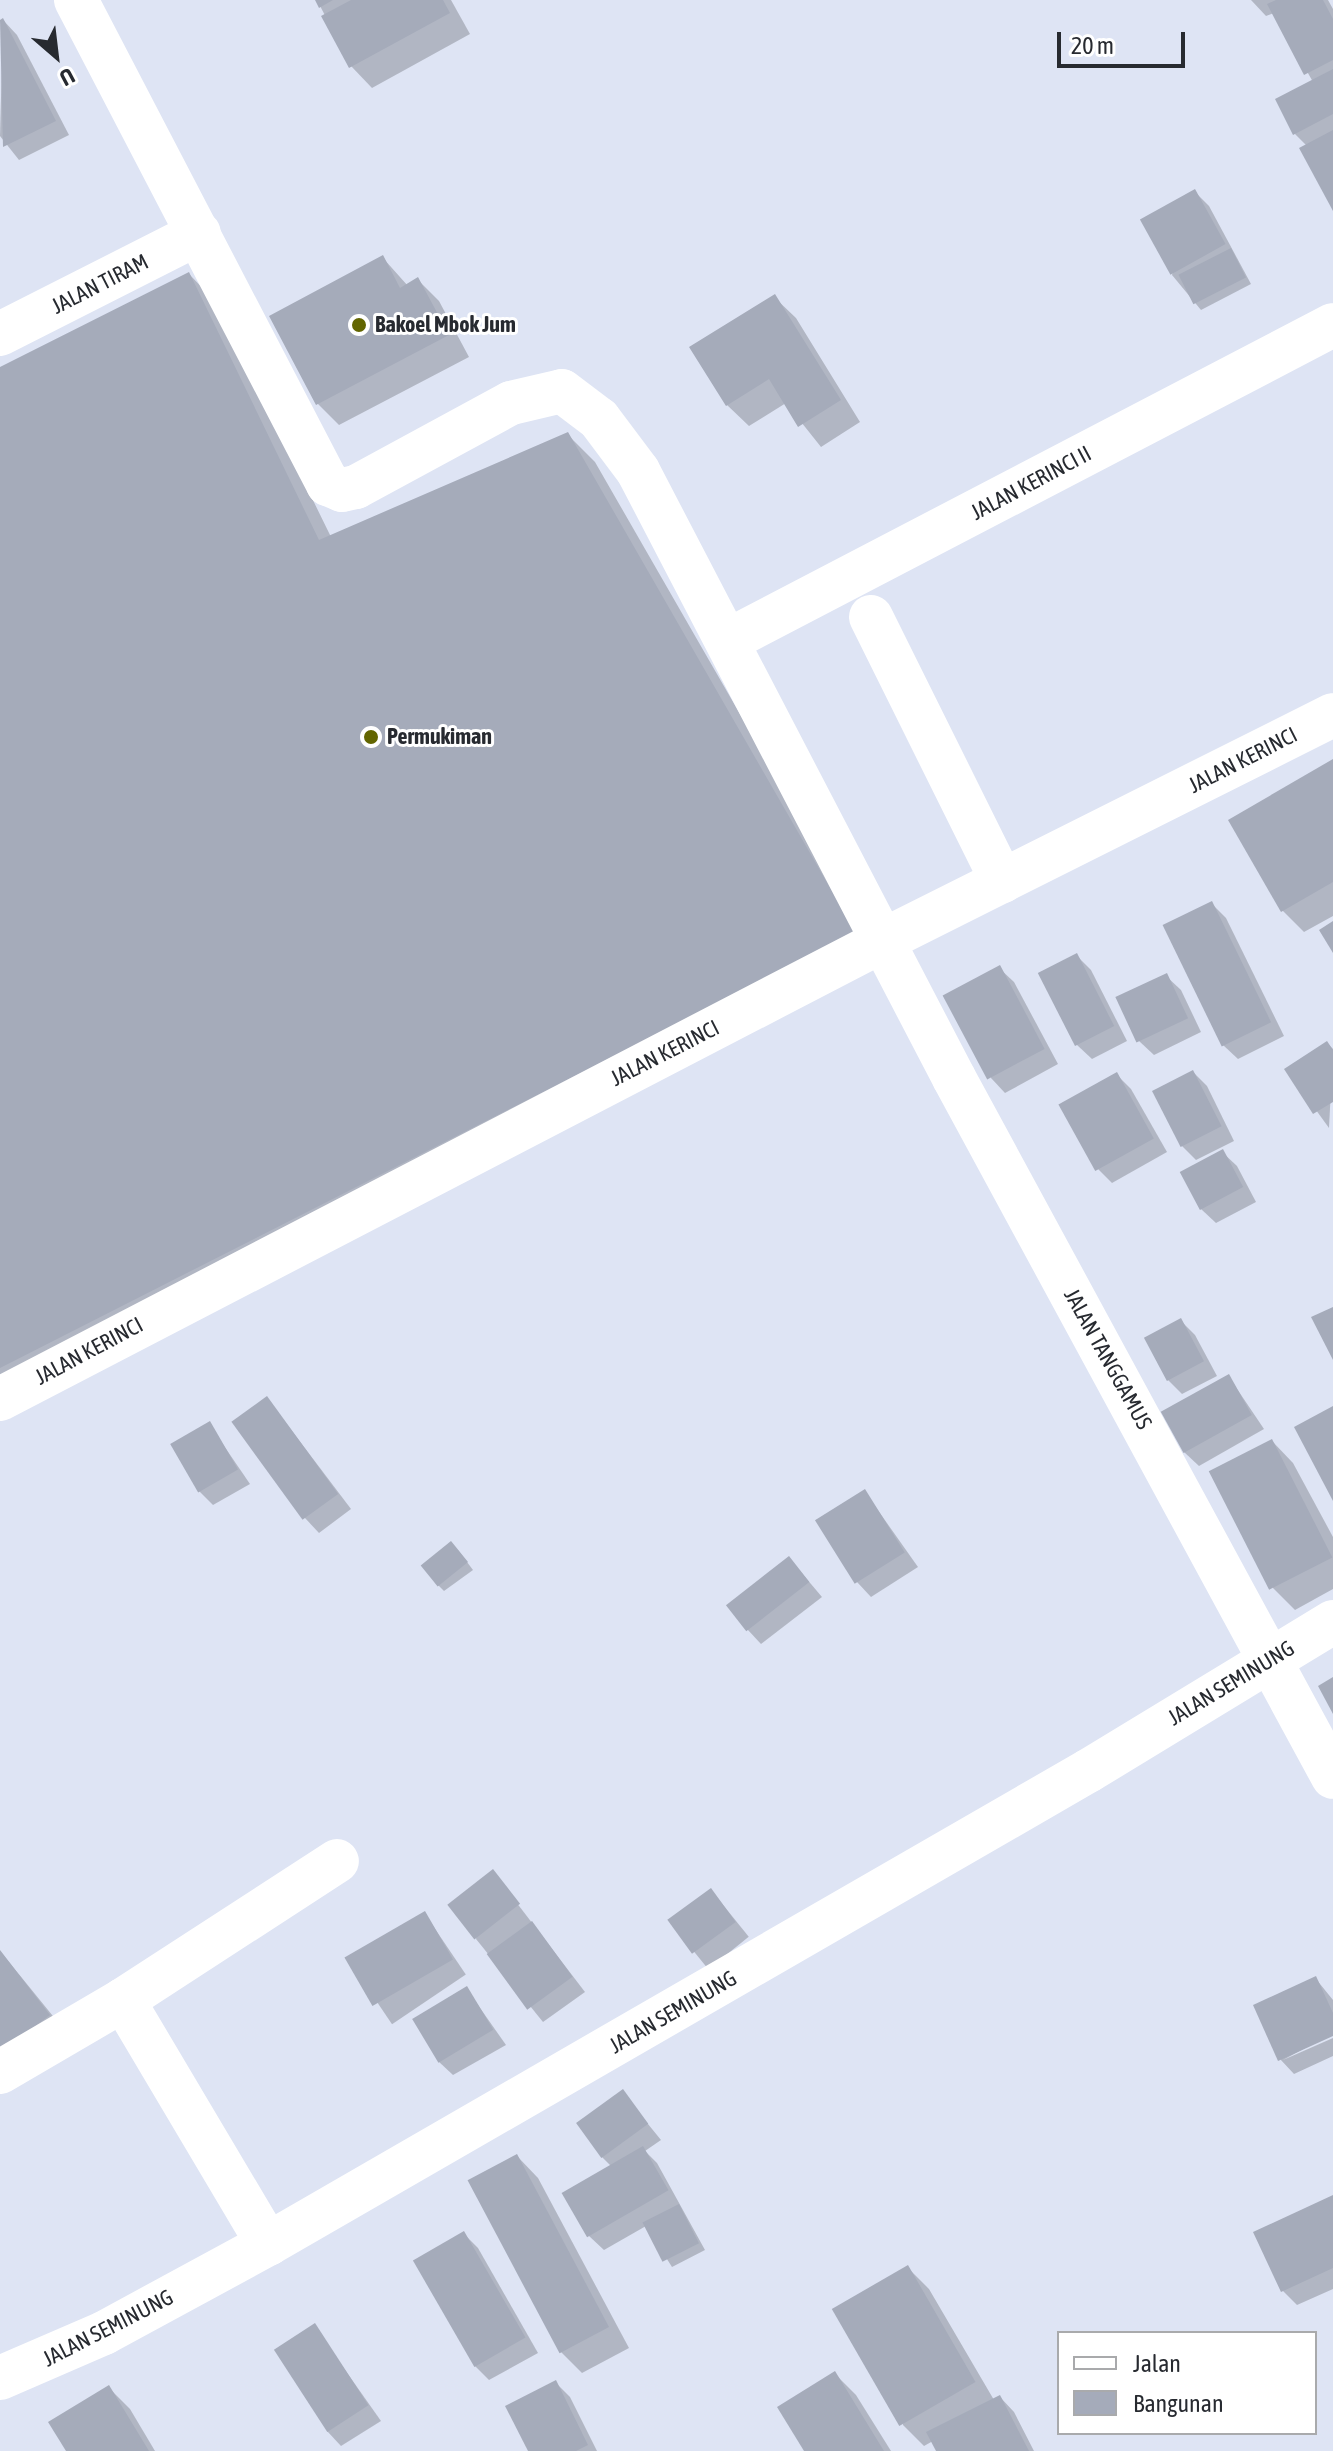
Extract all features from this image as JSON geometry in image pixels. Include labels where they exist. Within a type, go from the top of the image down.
[{"type":"street","points":[[76,0],[199,233]]},
{"type":"street","name":"JALAN TIRAM","points":[[0,334],[199,233]]},
{"type":"street","name":"JALAN TANGGAMUS","points":[[199,233],[328,484],[342,490],[356,487],[511,403],[562,391],[599,419],[638,471],[729,640],[882,941],[1272,1658],[1333,1777]]},
{"type":"street","name":"JALAN KERINCI II","points":[[729,640],[1333,325]]},
{"type":"street","points":[[871,617],[1002,881]]},
{"type":"street","name":"JALAN KERINCI","points":[[0,1399],[882,941],[1333,715]]},
{"type":"street","name":"JALAN SEMINUNG","points":[[0,2378],[104,2333],[268,2244],[1061,1787],[1333,1622]]},
{"type":"street","points":[[0,2072],[123,2000],[337,1861]]},
{"type":"street","points":[[123,2000],[268,2244]]},
{"type":"building","points":[[315,0],[333,0],[319,8]]},
{"type":"building","points":[[351,0],[443,0],[450,13],[349,68],[321,16]]},
{"type":"building","points":[[1276,0],[1323,0],[1333,19],[1333,60],[1304,75],[1267,4]]},
{"type":"building","points":[[3,18],[56,121],[3,147],[0,20]]},
{"type":"building","points":[[1333,69],[1333,114],[1293,135],[1275,99]]},
{"type":"building","points":[[1333,130],[1333,211],[1299,148]]},
{"type":"building","points":[[1195,189],[1226,244],[1170,275],[1140,220]]},
{"type":"building","points":[[1231,248],[1246,277],[1193,304],[1178,275]]},
{"type":"building","name":"Bakoel Mbok Jum","points":[[383,255],[400,288],[418,277],[449,335],[316,405],[269,316]]},
{"type":"building","name":"Permukiman","points":[[189,272],[319,540],[568,432],[856,933],[0,1368],[0,367]]},
{"type":"building","points":[[775,294],[841,400],[798,427],[769,379],[726,406],[689,347]]},
{"type":"building","points":[[1333,759],[1333,882],[1281,912],[1228,820]]},
{"type":"building","points":[[1212,901],[1271,1022],[1222,1046],[1163,925]]},
{"type":"building","points":[[1333,921],[1333,953],[1319,930]]},
{"type":"building","points":[[1077,953],[1114,1026],[1075,1046],[1038,973]]},
{"type":"building","points":[[1000,965],[1045,1049],[987,1079],[943,996]]},
{"type":"building","points":[[1167,973],[1188,1018],[1136,1042],[1115,997]]},
{"type":"building","points":[[1327,1041],[1333,1050],[1333,1102],[1313,1114],[1284,1069]]},
{"type":"building","points":[[1193,1070],[1222,1126],[1181,1147],[1152,1091]]},
{"type":"building","points":[[1117,1072],[1154,1138],[1095,1171],[1058,1104]]},
{"type":"building","points":[[1223,1149],[1243,1187],[1200,1210],[1180,1172]]},
{"type":"building","points":[[1333,1307],[1333,1360],[1311,1317]]},
{"type":"building","points":[[1181,1318],[1204,1361],[1167,1381],[1144,1338]]},
{"type":"building","points":[[1229,1374],[1252,1415],[1184,1453],[1161,1412]]},
{"type":"building","points":[[267,1396],[338,1494],[303,1520],[231,1422]]},
{"type":"building","points":[[1333,1406],[1333,1501],[1294,1427]]},
{"type":"building","points":[[210,1421],[238,1469],[198,1492],[170,1444]]},
{"type":"building","points":[[1272,1439],[1332,1558],[1269,1590],[1209,1471]]},
{"type":"building","points":[[865,1489],[905,1553],[855,1584],[815,1520]]},
{"type":"building","points":[[451,1541],[468,1562],[438,1587],[421,1566]]},
{"type":"building","points":[[789,1556],[809,1582],[746,1631],[726,1605]]},
{"type":"building","points":[[1333,1677],[1333,1714],[1318,1686]]},
{"type":"building","points":[[493,1869],[520,1904],[474,1939],[447,1905]]},
{"type":"building","points":[[711,1888],[736,1922],[692,1954],[667,1920]]},
{"type":"building","points":[[425,1911],[453,1959],[372,2006],[344,1958]]},
{"type":"building","points":[[532,1921],[573,1977],[527,2010],[487,1954]]},
{"type":"building","points":[[0,1950],[50,2015],[0,2053]]},
{"type":"building","points":[[1316,1976],[1333,2013],[1333,2036],[1278,2061],[1253,2005]]},
{"type":"building","points":[[467,1986],[493,2030],[438,2063],[412,2019]]},
{"type":"building","points":[[623,2089],[648,2124],[601,2158],[576,2123]]},
{"type":"building","points":[[643,2146],[668,2190],[587,2237],[562,2193]]},
{"type":"building","points":[[517,2154],[609,2327],[560,2353],[468,2180]]},
{"type":"building","points":[[1333,2195],[1333,2268],[1281,2292],[1253,2232]]},
{"type":"building","points":[[679,2204],[699,2243],[662,2262],[642,2223]]},
{"type":"building","points":[[464,2231],[526,2338],[474,2367],[413,2260]]},
{"type":"building","points":[[908,2265],[976,2382],[899,2426],[832,2309]]},
{"type":"building","points":[[315,2323],[368,2405],[327,2432],[274,2350]]},
{"type":"building","points":[[835,2371],[884,2451],[804,2451],[777,2407]]},
{"type":"building","points":[[556,2380],[588,2445],[576,2451],[528,2451],[505,2406]]},
{"type":"building","points":[[109,2385],[149,2451],[66,2451],[48,2422]]},
{"type":"building","points":[[1000,2395],[1029,2451],[936,2451],[926,2432]]},
{"type":"place","name":"Bakoel Mbok Jum","points":[[359,325]]},
{"type":"place","name":"Permukiman","points":[[371,737]]}]
